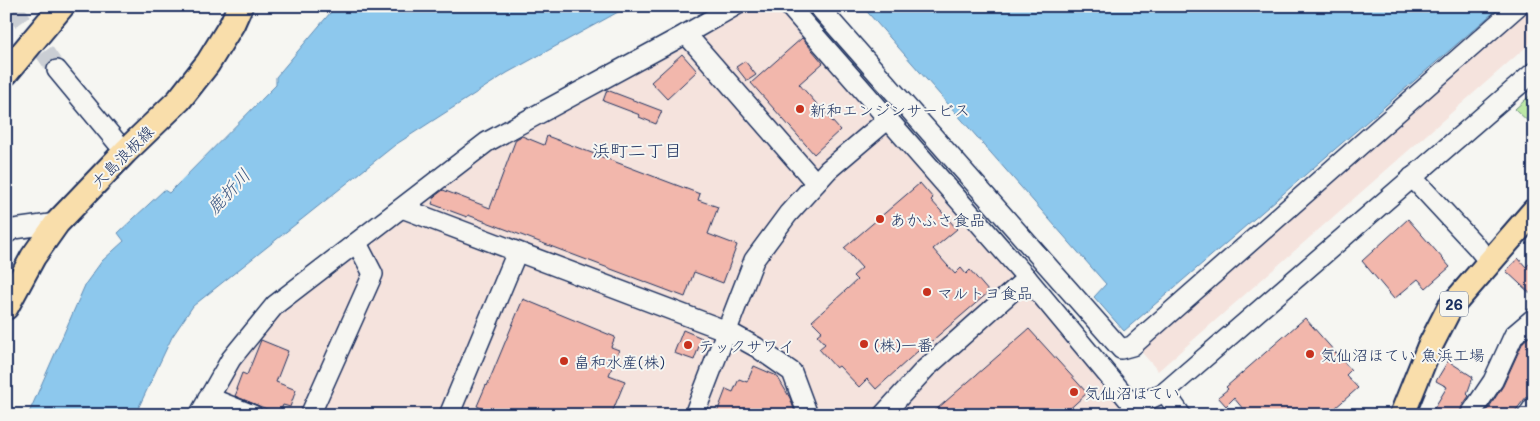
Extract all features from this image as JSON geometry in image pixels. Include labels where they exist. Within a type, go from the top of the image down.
[{"type":"main road","points":[[6,73],[62,6]]},
{"type":"main road","name":"大島浪板線","points":[[6,307],[33,256],[57,223],[125,152],[179,100],[208,63],[232,24],[240,6]]},
{"type":"main road","name":"26","points":[[1402,415],[1429,348],[1449,309],[1534,211]]},
{"type":"street","points":[[199,415],[231,359],[275,305],[487,142],[735,6]]},
{"type":"street","points":[[789,6],[1027,278],[1138,411],[1165,392],[1534,72]]},
{"type":"street","points":[[818,6],[1121,349],[1132,346],[1518,6]]},
{"type":"street","points":[[686,34],[816,183]]},
{"type":"street","points":[[57,70],[125,152]]},
{"type":"street","points":[[694,415],[754,260],[788,214],[828,170],[888,119]]},
{"type":"street","points":[[1412,177],[1490,263]]},
{"type":"street","points":[[402,208],[727,331],[756,347],[792,372],[808,415]]},
{"type":"street","points":[[6,234],[14,229],[57,223]]},
{"type":"street","points":[[310,415],[373,274],[357,243]]},
{"type":"street","points":[[450,415],[517,252]]},
{"type":"street","points":[[883,415],[925,369],[1027,278]]},
{"type":"street","points":[[1470,415],[1493,381],[1514,335],[1534,318]]},
{"type":"street","points":[[1165,392],[1181,415]]},
{"type":"street","points":[[208,397],[253,415]]},
{"type":"street","points":[[1528,415],[1534,406]]},
{"type":"shaded area","points":[[735,6],[789,6],[1139,415],[202,415],[263,308],[434,184]]},
{"type":"shaded area","points":[[1507,6],[1534,6],[1534,40],[1158,371],[1130,339]]},
{"type":"green space","points":[[1534,92],[1534,127],[1515,109]]},
{"type":"water","name":"鹿折川","points":[[336,6],[629,6],[507,73],[395,145],[193,306],[172,337],[135,415],[28,415],[86,283],[102,261],[124,241],[118,233],[164,190],[169,193],[276,85],[276,77]]},
{"type":"water","points":[[862,6],[1501,6],[1124,331],[1094,297],[1106,284]]},
{"type":"building","points":[[802,38],[823,63],[799,84],[840,130],[814,154],[751,83]]},
{"type":"building","points":[[682,54],[697,71],[667,99],[651,82]]},
{"type":"building","points":[[745,61],[756,75],[747,81],[736,67]]},
{"type":"building","points":[[607,90],[662,111],[656,124],[639,117],[640,115],[603,101]]},
{"type":"building","points":[[522,136],[544,145],[547,136],[700,194],[698,200],[718,207],[708,234],[737,245],[723,283],[694,272],[685,297],[468,215],[467,217],[432,204],[435,196],[443,190],[490,208],[516,139]]},
{"type":"building","points":[[920,183],[933,198],[931,200],[957,229],[933,249],[955,274],[961,268],[966,274],[970,270],[989,292],[876,389],[867,379],[859,387],[839,366],[836,368],[819,349],[825,344],[817,335],[822,331],[812,321],[857,280],[853,276],[862,268],[844,248]]},
{"type":"building","points":[[1408,219],[1450,267],[1426,288],[1418,279],[1394,299],[1362,261]]},
{"type":"building","points":[[1518,258],[1526,267],[1534,259],[1534,297],[1506,271]]},
{"type":"building","points":[[523,299],[615,337],[611,347],[619,350],[609,375],[625,381],[611,415],[497,415],[477,406]]},
{"type":"building","points":[[1305,318],[1351,370],[1346,375],[1358,388],[1327,415],[1248,415],[1234,398],[1226,406],[1218,397],[1228,389],[1226,387]]},
{"type":"building","points":[[1029,329],[1087,393],[1063,415],[930,415]]},
{"type":"building","points":[[683,330],[702,338],[694,360],[674,353]]},
{"type":"building","points":[[1534,333],[1534,391],[1531,396],[1527,396],[1512,415],[1484,415],[1503,386],[1523,342]]},
{"type":"building","points":[[261,340],[288,351],[276,382],[296,390],[290,407],[283,405],[279,414],[235,396],[242,373],[247,375]]},
{"type":"building","points":[[1448,361],[1473,377],[1467,394],[1469,396],[1462,406],[1459,415],[1430,415],[1447,387],[1436,381]]},
{"type":"building","points":[[754,366],[777,376],[790,398],[796,415],[716,415],[726,389],[733,392],[739,379],[747,382]]},
{"type":"tunnel","points":[[12,6],[57,70]]},
{"type":"place","name":"新和エンジンサービス","points":[[800,109]]},
{"type":"place","name":"あかふさ食品","points":[[880,219]]},
{"type":"place","name":"マルトヨ食品","points":[[927,292]]},
{"type":"place","name":"(株)一番","points":[[864,344]]},
{"type":"place","name":"テックサワイ","points":[[688,345]]},
{"type":"place","name":"気仙沼ほてい 魚浜工場","points":[[1310,354]]},
{"type":"place","name":"畠和水産(株)","points":[[564,361]]},
{"type":"place","name":"気仙沼ほてい","points":[[1074,392]]},
{"type":"district","name":"浜町二丁目","points":[[637,150]]}]
